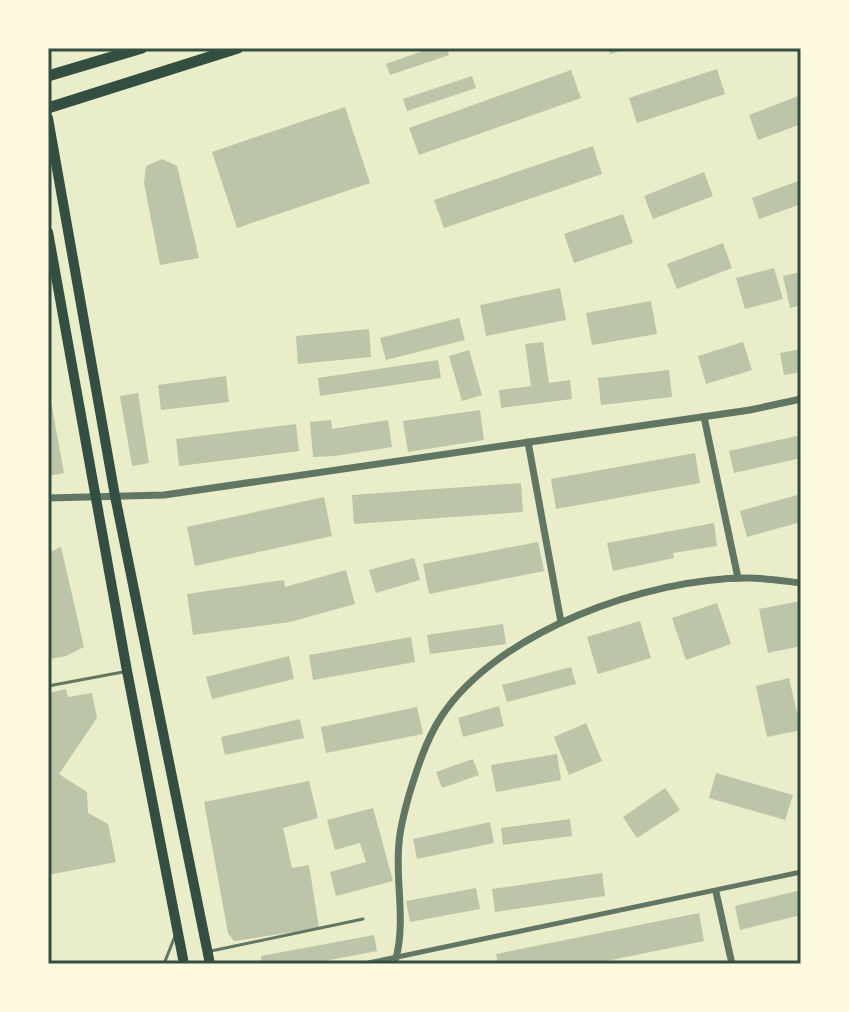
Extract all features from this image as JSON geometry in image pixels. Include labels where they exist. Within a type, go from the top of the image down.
[{"type":"main road","points":[[48,76],[142,48]]},
{"type":"main road","points":[[48,108],[238,48]]},
{"type":"main road","points":[[48,118],[115,496],[210,964]]},
{"type":"main road","points":[[48,232],[127,671],[184,964]]},
{"type":"street","points":[[48,498],[164,495],[704,417],[801,399]]},
{"type":"street","points":[[704,417],[738,578]]},
{"type":"street","points":[[528,442],[561,622]]},
{"type":"street","points":[[396,958],[400,904],[398,843],[409,796],[426,746],[441,717],[461,691],[503,657],[561,622],[594,607],[653,590],[738,578],[801,583]]},
{"type":"street","points":[[364,964],[801,872]]},
{"type":"street","points":[[716,892],[732,964]]},
{"type":"lane","points":[[48,686],[127,671]]},
{"type":"lane","points":[[207,952],[363,919]]},
{"type":"lane","points":[[164,964],[178,929]]},
{"type":"building","points":[[431,48],[447,48],[449,55],[390,75],[386,64]]},
{"type":"building","points":[[608,48],[628,48],[628,49],[610,54]]},
{"type":"building","points":[[717,69],[725,94],[637,123],[629,98]]},
{"type":"building","points":[[571,70],[581,98],[419,155],[409,128]]},
{"type":"building","points":[[472,76],[476,88],[407,111],[403,99]]},
{"type":"building","points":[[801,95],[801,124],[758,140],[749,115]]},
{"type":"building","points":[[345,107],[370,183],[237,228],[212,152]]},
{"type":"building","points":[[593,146],[602,174],[444,228],[434,200]]},
{"type":"building","points":[[162,159],[177,166],[199,258],[160,265],[144,183],[146,166]]},
{"type":"building","points":[[704,172],[713,196],[653,219],[644,196]]},
{"type":"building","points":[[801,180],[801,204],[759,219],[752,198]]},
{"type":"building","points":[[623,214],[633,243],[574,263],[564,234]]},
{"type":"building","points":[[723,243],[732,268],[677,289],[667,264]]},
{"type":"building","points":[[774,268],[783,299],[745,309],[736,278]]},
{"type":"building","points":[[801,272],[801,305],[790,308],[783,276]]},
{"type":"building","points":[[560,288],[566,320],[486,336],[480,305]]},
{"type":"building","points":[[651,301],[657,334],[592,345],[586,313]]},
{"type":"building","points":[[459,318],[465,340],[386,360],[380,338]]},
{"type":"building","points":[[369,329],[371,357],[298,364],[296,336]]},
{"type":"building","points":[[543,342],[549,383],[570,380],[572,399],[501,408],[499,390],[531,386],[525,344]]},
{"type":"building","points":[[743,342],[752,370],[706,384],[698,356]]},
{"type":"building","points":[[801,349],[801,372],[784,375],[780,353]]},
{"type":"building","points":[[469,350],[482,395],[462,401],[449,356]]},
{"type":"building","points":[[438,360],[441,378],[320,396],[318,378]]},
{"type":"building","points":[[669,370],[672,397],[601,405],[598,378]]},
{"type":"building","points":[[226,376],[229,402],[161,410],[158,385]]},
{"type":"building","points":[[138,393],[149,463],[132,466],[120,396]]},
{"type":"building","points":[[48,397],[64,473],[48,476]]},
{"type":"building","points":[[480,410],[484,440],[408,452],[403,421]]},
{"type":"building","points":[[331,420],[332,429],[388,420],[392,447],[313,457],[310,422]]},
{"type":"building","points":[[296,424],[299,451],[179,466],[176,439]]},
{"type":"building","points":[[801,435],[801,458],[734,473],[729,451]]},
{"type":"building","points":[[695,453],[700,483],[556,509],[551,479]]},
{"type":"building","points":[[521,483],[523,512],[354,524],[352,495]]},
{"type":"building","points":[[801,494],[801,522],[747,537],[740,511]]},
{"type":"building","points":[[324,497],[332,536],[195,566],[187,527]]},
{"type":"building","points":[[714,523],[717,546],[673,553],[674,558],[613,571],[607,543]]},
{"type":"building","points":[[538,542],[544,571],[429,594],[423,564]]},
{"type":"building","points":[[61,547],[84,647],[66,656],[48,659],[48,553]]},
{"type":"building","points":[[414,558],[420,580],[376,593],[369,570]]},
{"type":"building","points":[[346,570],[355,604],[290,622],[193,635],[187,594],[284,580],[285,587]]},
{"type":"building","points":[[801,601],[801,646],[768,653],[759,609]]},
{"type":"building","points":[[717,603],[731,644],[686,660],[672,618]]},
{"type":"building","points":[[640,621],[651,658],[598,674],[587,637]]},
{"type":"building","points":[[503,624],[506,644],[430,654],[427,635]]},
{"type":"building","points":[[411,637],[415,662],[313,680],[309,655]]},
{"type":"building","points":[[289,656],[294,679],[212,699],[206,677]]},
{"type":"building","points":[[571,667],[576,684],[507,702],[502,685]]},
{"type":"building","points":[[789,678],[801,730],[767,737],[756,686]]},
{"type":"building","points":[[66,689],[68,697],[92,693],[97,718],[59,774],[87,792],[88,813],[108,824],[116,862],[48,875],[49,693]]},
{"type":"building","points":[[499,706],[504,726],[463,737],[458,718]]},
{"type":"building","points":[[417,707],[423,734],[326,753],[321,727]]},
{"type":"building","points":[[300,719],[304,738],[225,755],[221,737]]},
{"type":"building","points":[[586,723],[602,761],[569,775],[554,737]]},
{"type":"building","points":[[557,754],[561,780],[496,792],[491,765]]},
{"type":"building","points":[[473,759],[479,775],[442,788],[436,772]]},
{"type":"building","points":[[716,773],[793,795],[785,820],[709,798]]},
{"type":"building","points":[[309,781],[318,818],[283,828],[292,868],[309,865],[319,928],[234,941],[228,933],[204,802]]},
{"type":"building","points":[[665,788],[680,810],[637,838],[623,817]]},
{"type":"building","points":[[373,808],[393,881],[336,896],[330,872],[366,862],[360,843],[335,850],[327,820]]},
{"type":"building","points":[[570,819],[572,836],[503,845],[501,828]]},
{"type":"building","points":[[490,822],[494,843],[417,859],[413,839]]},
{"type":"building","points":[[602,873],[605,896],[495,912],[492,889]]},
{"type":"building","points":[[476,888],[480,909],[410,922],[406,901]]},
{"type":"building","points":[[801,890],[801,915],[740,930],[735,906]]},
{"type":"building","points":[[699,913],[704,941],[592,964],[498,964],[496,954]]},
{"type":"building","points":[[374,935],[377,951],[308,964],[262,964],[261,956]]}]
